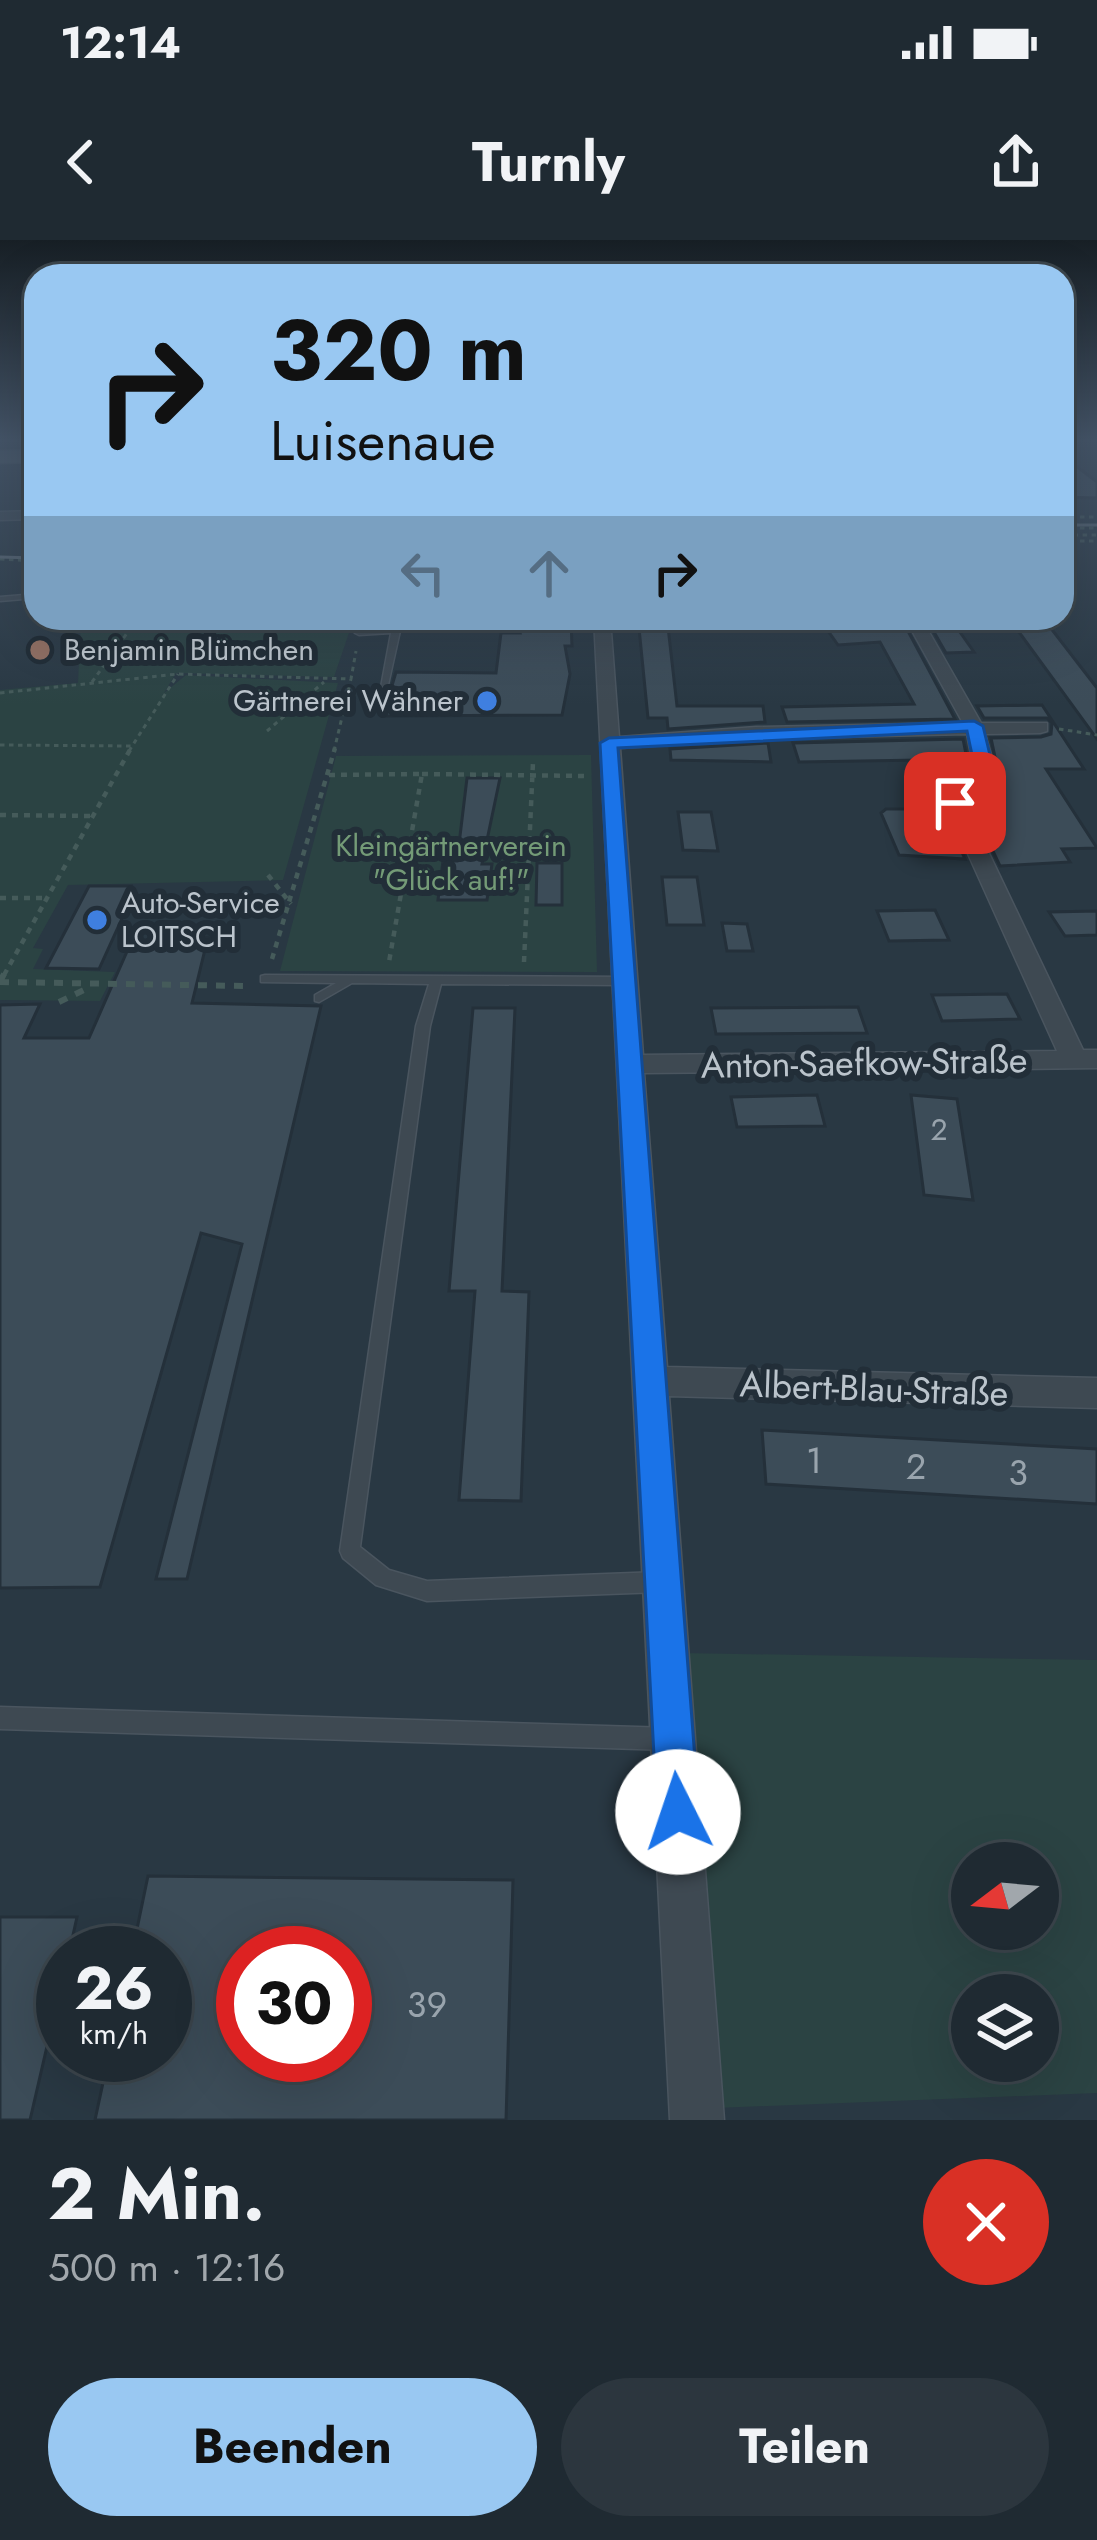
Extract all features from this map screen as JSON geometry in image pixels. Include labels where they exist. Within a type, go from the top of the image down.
[{"type":"street","points":[[603,630],[697,2120]]},
{"type":"street","points":[[920,630],[974,726],[981,755],[955,803],[1086,1059]]},
{"type":"street","points":[[610,759],[974,726],[1050,728]]},
{"type":"street","name":"Anton-Saefkow-Straße","points":[[630,1064],[1086,1059]]},
{"type":"street","name":"Albert-Blau-Straße","points":[[650,1381],[1097,1393]]},
{"type":"lane","points":[[359,633],[396,630],[384,685]]},
{"type":"lane","points":[[265,979],[625,981]]},
{"type":"lane","points":[[319,998],[351,979]]},
{"type":"lane","points":[[436,980],[423,1025],[350,1551],[382,1578],[428,1591],[663,1582]]},
{"type":"lane","points":[[0,1718],[673,1739]]},
{"type":"path","points":[[92,682],[129,630]]},
{"type":"path","points":[[178,674],[155,705],[0,982],[262,986],[329,775],[359,633]]},
{"type":"path","points":[[0,693],[178,674],[351,680]]},
{"type":"path","points":[[267,731],[327,679]]},
{"type":"path","points":[[1050,728],[1097,735]]},
{"type":"path","points":[[0,745],[132,746]]},
{"type":"path","points":[[329,775],[532,775],[610,759]]},
{"type":"path","points":[[523,980],[532,762]]},
{"type":"path","points":[[386,980],[422,774]]},
{"type":"path","points":[[0,815],[93,816]]},
{"type":"path","points":[[268,875],[291,904]]},
{"type":"path","points":[[0,898],[47,898]]},
{"type":"path","points":[[59,1002],[77,990],[110,985]]},
{"type":"green space","points":[[80,630],[350,630],[334,677],[176,673],[164,693],[186,675],[338,683],[283,880],[68,885],[33,948],[43,949],[33,969],[115,972],[100,1001],[0,1000],[0,690],[78,683]]},
{"type":"green space","name":"Kleingärtnerverein \"Glück auf!\"","points":[[591,755],[597,972],[280,971],[336,756]]},
{"type":"green space","points":[[681,1653],[1097,1660],[1097,2093],[716,2108]]},
{"type":"building","points":[[571,630],[572,646],[565,646],[570,674],[562,715],[383,716],[396,672],[496,673],[501,633]]},
{"type":"building","points":[[639,630],[668,630],[677,706],[763,706],[765,722],[668,729],[667,718],[648,718]]},
{"type":"building","points":[[827,630],[907,630],[955,719],[787,722],[782,707],[914,704],[880,642],[838,645]]},
{"type":"building","points":[[933,630],[958,630],[974,652],[946,653]]},
{"type":"building","points":[[1017,630],[1052,630],[1097,688],[1097,739]]},
{"type":"building","points":[[1042,705],[1084,769],[1046,769],[1097,848],[1062,849],[1070,862],[1000,866],[983,830],[998,830],[977,791],[995,757],[991,738],[1041,737],[1051,734],[1052,723],[1047,718],[984,718],[977,706]]},
{"type":"building","points":[[963,739],[966,754],[954,777],[934,778],[921,760],[799,762],[793,743]]},
{"type":"building","points":[[768,743],[771,762],[671,760],[670,749]]},
{"type":"building","points":[[467,778],[500,778],[482,864],[492,864],[487,900],[438,900],[443,861],[457,861]]},
{"type":"building","points":[[914,809],[924,830],[952,830],[965,859],[899,855],[881,813]]},
{"type":"building","points":[[678,812],[711,812],[718,851],[683,850]]},
{"type":"building","points":[[537,863],[562,863],[562,905],[536,905]]},
{"type":"building","points":[[662,877],[697,877],[704,925],[667,925]]},
{"type":"building","name":"Auto-Service LOITSCH","points":[[89,886],[131,886],[129,892],[134,892],[99,969],[46,968]]},
{"type":"building","points":[[935,910],[949,940],[889,941],[877,911]]},
{"type":"building","points":[[1097,911],[1097,935],[1065,936],[1049,912]]},
{"type":"building","points":[[722,923],[747,924],[753,951],[727,951]]},
{"type":"building","points":[[208,937],[192,1003],[321,1006],[187,1579],[156,1579],[242,1244],[201,1233],[100,1587],[0,1588],[0,1005],[40,1004],[24,1038],[89,1038],[129,947],[168,948],[172,938]]},
{"type":"building","points":[[1007,994],[1020,1019],[942,1021],[932,995]]},
{"type":"building","points":[[858,1007],[867,1033],[716,1034],[711,1008]]},
{"type":"building","points":[[473,1008],[515,1008],[502,1291],[529,1292],[521,1501],[459,1500],[475,1291],[449,1291]]},
{"type":"building","points":[[817,1095],[825,1126],[737,1127],[731,1097]]},
{"type":"building","points":[[911,1095],[957,1099],[973,1200],[924,1195]]},
{"type":"building","points":[[762,1430],[1097,1449],[1097,1504],[766,1484]]},
{"type":"building","points":[[148,1876],[513,1880],[506,2120],[95,2120],[103,2082],[192,2082],[192,1926],[138,1926]]},
{"type":"building","points":[[0,1917],[77,1917],[75,1926],[36,1926],[39,2082],[30,2120],[0,2120]]},
{"type":"tram line","points":[[0,557],[24,558]]},
{"type":"place","name":"Benjamin Blümchen","points":[[40,650]]},
{"type":"place","name":"Gärtnerei Wähner","points":[[487,701]]},
{"type":"place","name":"Auto-Service LOITSCH","points":[[97,920]]},
{"type":"route","points":[[678,1812],[609,743],[974,726],[981,755],[955,803]]}]
